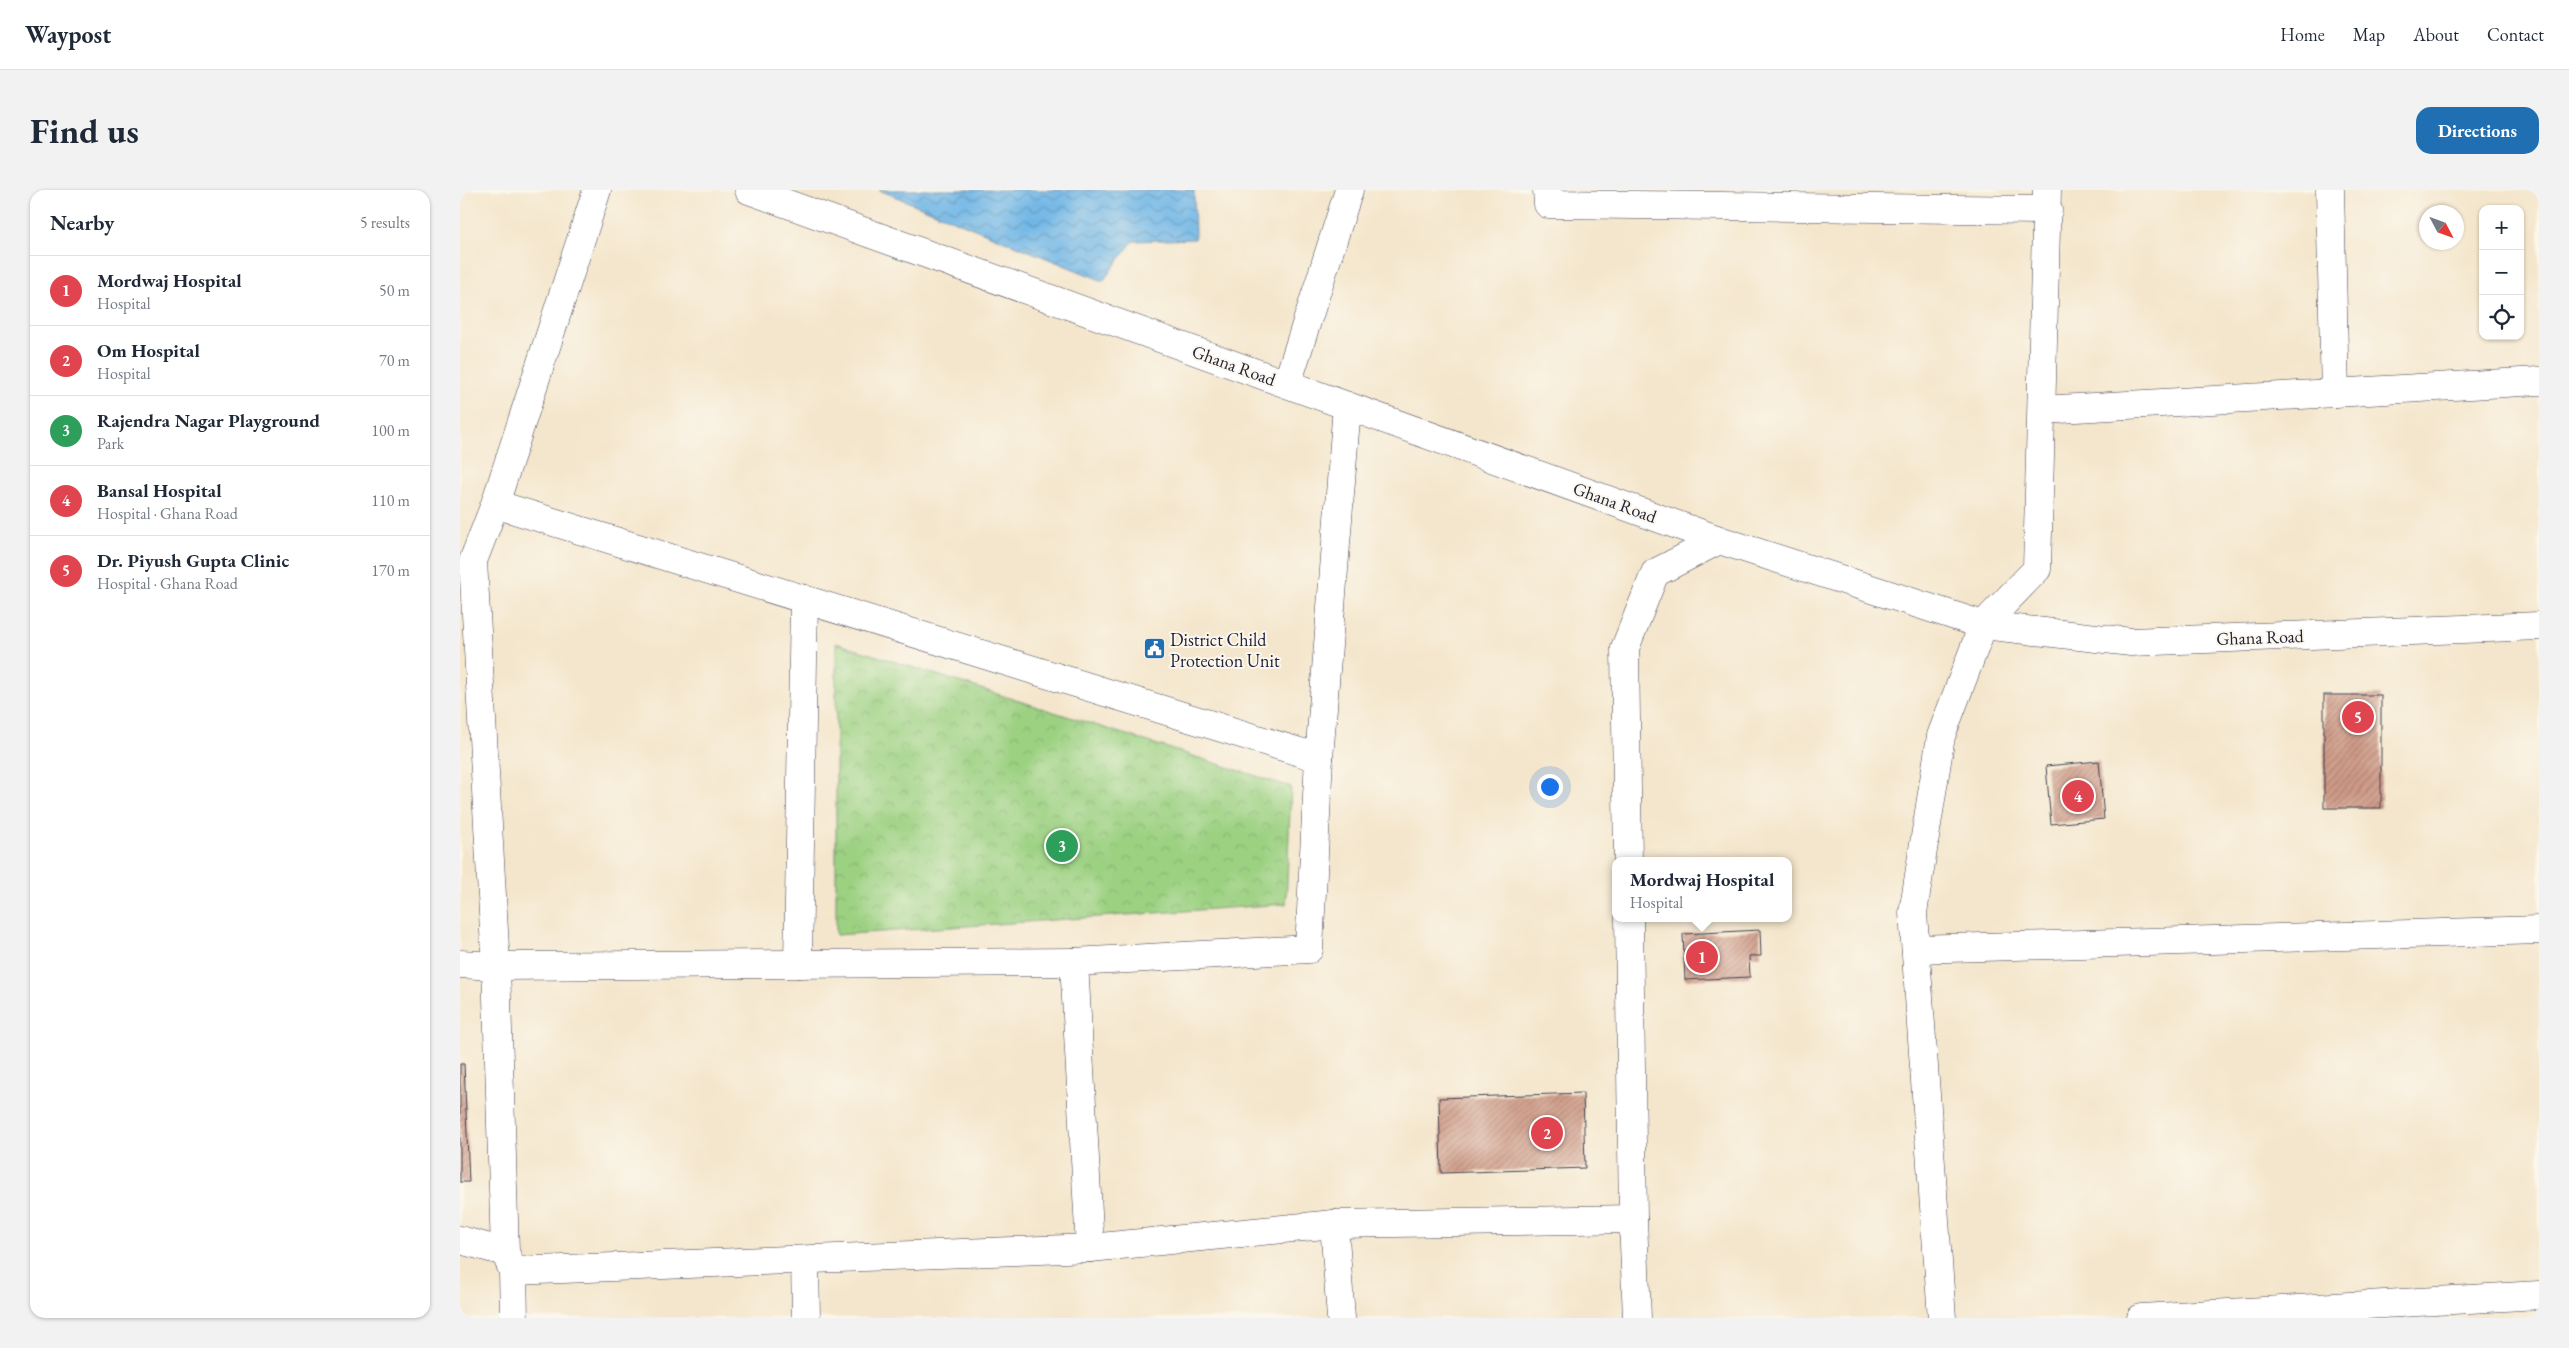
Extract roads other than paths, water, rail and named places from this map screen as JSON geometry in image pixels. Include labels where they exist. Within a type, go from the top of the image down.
[{"type":"street","points":[[514,1318],[509,1261],[496,966],[473,561],[495,504],[597,190]]},
{"type":"street","name":"Ghana Road","points":[[749,190],[1719,540],[1983,625],[2131,642],[2539,626]]},
{"type":"street","points":[[1287,384],[1349,190]]},
{"type":"street","points":[[1547,190],[1548,204],[1757,198],[2048,200],[2037,569],[1983,625],[1941,736],[1913,913],[1942,1318]]},
{"type":"street","points":[[2330,190],[2335,393]]},
{"type":"street","points":[[2042,410],[2539,381]]},
{"type":"street","points":[[460,964],[496,966],[1074,962],[1309,949],[1319,758],[1347,406]]},
{"type":"street","points":[[495,504],[1319,758]]},
{"type":"street","points":[[1628,857],[1625,648],[1655,573],[1719,540]]},
{"type":"street","points":[[798,964],[804,599]]},
{"type":"street","points":[[1629,922],[1633,1220],[1637,1318]]},
{"type":"street","points":[[1916,949],[2539,930]]},
{"type":"street","points":[[1074,962],[1090,1248]]},
{"type":"street","points":[[460,1240],[509,1261],[805,1260],[1090,1248],[1334,1224],[1633,1220]]},
{"type":"street","points":[[1334,1224],[1341,1318]]},
{"type":"street","points":[[805,1260],[806,1318]]},
{"type":"street","points":[[2140,1318],[2539,1295]]},
{"type":"water","points":[[879,190],[1194,190],[1195,239],[1133,241],[1103,281]]},
{"type":"place","name":"District Child Protection Unit","points":[[1154,649]]},
{"type":"place","name":"Dr. Piyush Gupta Clinic","points":[[2358,717]]},
{"type":"place","name":"Bansal Hospital","points":[[2078,796]]},
{"type":"place","name":"Rajendra Nagar Playground","points":[[1062,846]]},
{"type":"place","name":"Mordwaj Hospital","points":[[1702,957]]},
{"type":"place","name":"Om Hospital","points":[[1547,1133]]}]
